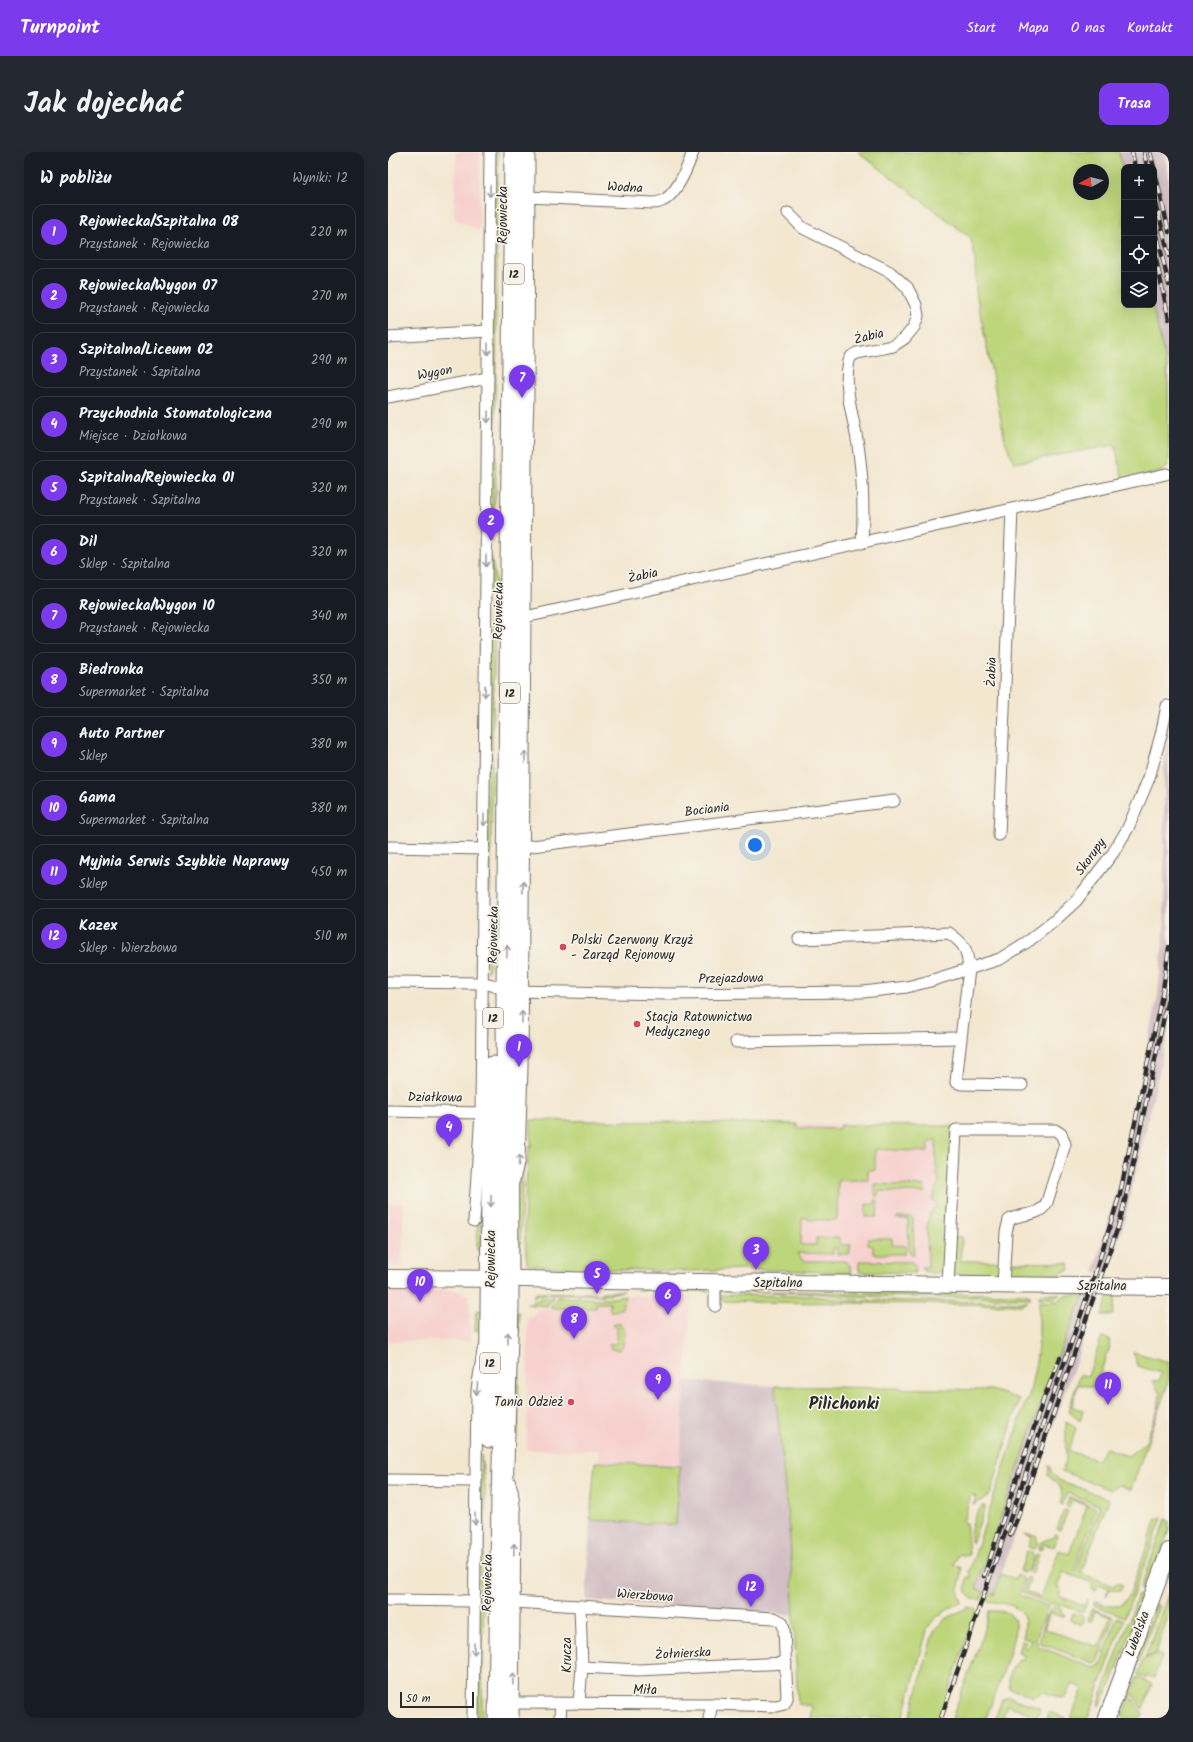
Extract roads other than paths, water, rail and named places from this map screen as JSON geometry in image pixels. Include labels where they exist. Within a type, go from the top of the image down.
[{"type":"highway","name":"Rejowiecka","points":[[504,152],[500,562],[500,1278],[506,1711]]},
{"type":"highway","name":"Rejowiecka","points":[[487,1718],[490,1324],[500,1278],[508,1198],[501,987],[516,152]]},
{"type":"street","points":[[490,152],[484,849],[501,987]]},
{"type":"street","points":[[474,1221],[481,1113],[524,847],[529,152]]},
{"type":"street","name":"Wodna","points":[[528,197],[653,203],[662,201],[679,183],[688,169],[693,152]]},
{"type":"street","name":"Żabia","points":[[788,213],[803,228],[890,272],[907,287],[916,305],[918,316],[914,327],[905,338],[893,346],[857,353],[852,355],[849,360],[849,389],[858,446],[864,504],[862,543]]},
{"type":"street","points":[[388,337],[488,331]]},
{"type":"street","name":"Wygon","points":[[388,397],[488,378]]},
{"type":"street","name":"Żabia","points":[[525,617],[1166,474]]},
{"type":"street","name":"Żabia","points":[[999,835],[1012,509]]},
{"type":"street","name":"Skorupy","points":[[969,969],[1000,959],[1030,940],[1053,922],[1076,901],[1113,853],[1128,828],[1149,778],[1161,735],[1167,706]]},
{"type":"street","name":"Bociania","points":[[524,847],[894,801]]},
{"type":"street","points":[[388,847],[484,849]]},
{"type":"street","points":[[799,939],[949,933],[961,941],[967,952],[969,969],[956,1082],[961,1084],[1022,1085]]},
{"type":"street","name":"Przejazdowa","points":[[388,982],[667,994],[863,992],[907,987],[969,969]]},
{"type":"street","points":[[736,1042],[960,1038]]},
{"type":"street","name":"Działkowa","points":[[388,1111],[481,1113]]},
{"type":"street","points":[[948,1285],[956,1130],[1055,1130],[1064,1138],[1065,1144],[1047,1202],[1044,1209],[1035,1214],[1016,1216],[1009,1220],[1006,1232],[1003,1286]]},
{"type":"street","name":"Szpitalna","points":[[388,1278],[500,1278],[599,1282],[1169,1287]]},
{"type":"street","points":[[715,1282],[715,1306]]},
{"type":"street","points":[[473,1718],[477,1390],[482,1354],[490,1324]]},
{"type":"street","name":"Rejowiecka","points":[[503,1469],[512,1490],[515,1513],[514,1602],[506,1711],[512,1718]]},
{"type":"street","points":[[388,1480],[476,1481]]},
{"type":"street","name":"Lubelska","points":[[1107,1718],[1165,1576],[1169,1551]]},
{"type":"street","points":[[388,1600],[474,1602]]},
{"type":"street","name":"Wierzbowa","points":[[514,1602],[774,1618],[782,1622],[784,1630],[786,1663]]},
{"type":"street","name":"Krucza","points":[[579,1703],[582,1667],[580,1606]]},
{"type":"street","name":"Miła","points":[[506,1711],[579,1703],[777,1706],[784,1704],[787,1698],[786,1663]]},
{"type":"street","name":"Żołnierska","points":[[582,1667],[638,1670],[786,1663]]},
{"type":"street","points":[[560,1718],[561,1704]]},
{"type":"street","points":[[709,1718],[712,1704]]},
{"type":"railway","points":[[1132,152],[1134,164]]},
{"type":"railway","points":[[1144,152],[1146,164]]},
{"type":"railway","points":[[1150,152],[1153,164]]},
{"type":"railway","points":[[1157,181],[1169,232]]},
{"type":"railway","points":[[1155,200],[1169,256]]},
{"type":"railway","points":[[1157,235],[1169,285]]},
{"type":"railway","points":[[1157,264],[1169,319]]},
{"type":"railway","points":[[941,1718],[1094,1277],[1120,1194],[1163,990],[1169,947]]},
{"type":"railway","points":[[1010,1535],[1017,1519],[1119,1224],[1169,993]]},
{"type":"railway","points":[[984,1576],[1044,1398],[1060,1358]]},
{"type":"place","name":"Rejowiecka/Wygon 10","points":[[522,398]]},
{"type":"place","name":"Rejowiecka/Wygon 07","points":[[491,541]]},
{"type":"place","name":"Polski Czerwony Krzyż - Zarząd Rejonowy","points":[[563,947]]},
{"type":"place","name":"Stacja Ratownictwa Medycznego","points":[[637,1024]]},
{"type":"place","name":"Rejowiecka/Szpitalna 08","points":[[519,1067]]},
{"type":"place","name":"Przychodnia Stomatologiczna","points":[[449,1147]]},
{"type":"place","name":"Szpitalna/Liceum 02","points":[[756,1270]]},
{"type":"place","name":"Szpitalna/Rejowiecka 01","points":[[597,1294]]},
{"type":"place","name":"Gama","points":[[420,1302]]},
{"type":"place","name":"Dil","points":[[668,1315]]},
{"type":"place","name":"Biedronka","points":[[574,1339]]},
{"type":"place","name":"Auto Partner","points":[[658,1400]]},
{"type":"place","name":"Tania Odzież","points":[[571,1402]]},
{"type":"place","name":"Myjnia Serwis Szybkie Naprawy","points":[[1108,1405]]},
{"type":"place","name":"Kazex","points":[[751,1607]]},
{"type":"district","name":"Pilichonki","points":[[844,1404]]}]
